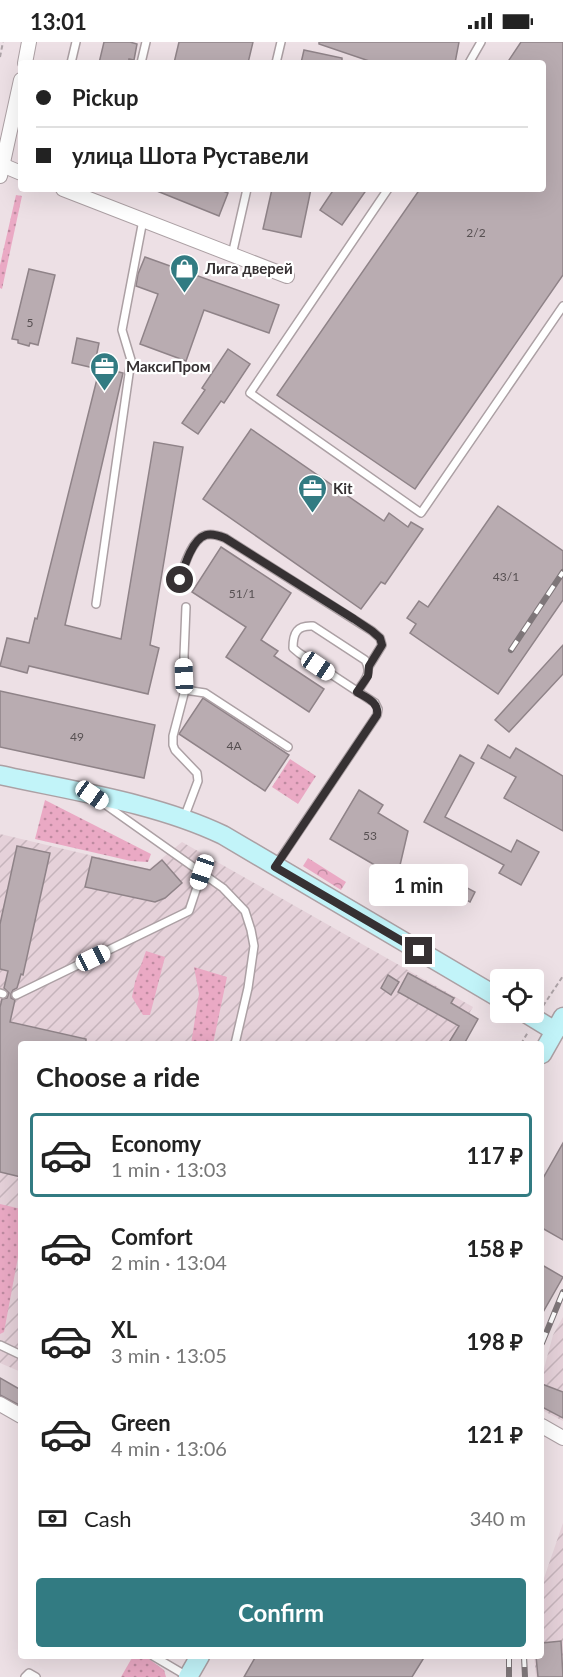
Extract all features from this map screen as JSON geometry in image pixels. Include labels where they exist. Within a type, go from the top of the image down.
[{"type":"street","points":[[26,60],[29,42]]},
{"type":"street","points":[[18,93],[1,166],[18,172]]},
{"type":"street","points":[[71,192],[287,276]]},
{"type":"street","points":[[0,775],[92,795],[184,819],[223,835],[490,993]]},
{"type":"street","points":[[544,1019],[559,1024],[544,1050]]},
{"type":"street","points":[[0,1404],[18,1414]]},
{"type":"street","points":[[544,1427],[563,1438]]},
{"type":"street","points":[[188,1677],[198,1659]]},
{"type":"lane","points":[[72,60],[76,42]]},
{"type":"lane","points":[[142,60],[146,42]]},
{"type":"lane","points":[[277,60],[281,42]]},
{"type":"lane","points":[[471,60],[481,42]]},
{"type":"lane","points":[[232,255],[246,192]]},
{"type":"lane","points":[[386,192],[250,393],[421,513],[563,306]]},
{"type":"lane","points":[[96,604],[131,360],[122,330],[143,220]]},
{"type":"lane","points":[[180,580],[183,568],[197,541],[206,535],[217,535],[372,631],[380,638],[382,645],[369,666],[368,676],[357,692]]},
{"type":"lane","points":[[184,819],[198,781],[197,773],[173,745],[173,736],[185,690],[186,607]]},
{"type":"lane","points":[[275,867],[377,715],[378,709],[375,703],[293,648],[293,638],[298,630],[305,626],[313,626],[365,660],[369,666]]},
{"type":"lane","points":[[185,690],[205,693],[288,747]]},
{"type":"lane","points":[[92,795],[202,872],[223,888],[245,911],[254,946],[248,988],[236,1041]]},
{"type":"lane","points":[[16,995],[189,911],[202,872]]},
{"type":"lane","points":[[0,1345],[18,1354]]},
{"type":"lane","points":[[158,1659],[188,1677]]},
{"type":"lane","points":[[26,1677],[29,1673],[36,1677]]},
{"type":"path","points":[[0,57],[3,42]]},
{"type":"shaded area","points":[[0,834],[149,869],[182,842],[473,1007],[452,1041],[18,1041],[18,1371],[0,1363]]},
{"type":"shaded area","points":[[563,1317],[563,1421],[544,1411],[544,1369],[553,1335]]},
{"type":"shaded area","points":[[563,1523],[563,1677],[536,1677],[534,1659],[544,1659],[544,1578]]},
{"type":"green space","points":[[16,195],[22,196],[2,289],[0,288],[0,265]]},
{"type":"green space","points":[[290,759],[316,776],[298,804],[272,787]]},
{"type":"green space","points":[[45,800],[151,854],[148,862],[131,861],[35,839]]},
{"type":"green space","points":[[308,858],[346,882],[341,890],[303,866]]},
{"type":"green space","points":[[146,951],[165,957],[150,1015],[143,1015],[132,997]]},
{"type":"green space","points":[[194,967],[227,977],[214,1041],[191,1041],[199,994]]},
{"type":"green space","points":[[0,1204],[18,1208],[18,1257],[4,1332],[0,1334]]},
{"type":"green space","points":[[131,1659],[149,1659],[164,1670],[166,1677],[121,1677]]},
{"type":"building","points":[[104,42],[137,44],[134,60],[100,60]]},
{"type":"building","points":[[179,42],[253,42],[249,60],[175,60]]},
{"type":"building","points":[[319,42],[459,42],[456,60],[366,60],[319,44]]},
{"type":"building","points":[[521,42],[563,42],[563,275],[415,489],[277,395],[418,192],[546,192],[546,60],[509,60]]},
{"type":"building","points":[[304,50],[342,58],[342,60],[302,60]]},
{"type":"building","points":[[159,192],[228,193],[219,216]]},
{"type":"building","points":[[271,192],[310,192],[301,237],[263,229]]},
{"type":"building","points":[[332,192],[365,192],[342,225],[320,210]]},
{"type":"building","points":[[145,257],[279,305],[269,333],[204,310],[186,361],[140,344],[158,294],[136,286]]},
{"type":"building","points":[[29,269],[55,275],[38,345],[30,343],[29,346],[12,339]]},
{"type":"building","points":[[77,338],[99,343],[94,368],[72,363]]},
{"type":"building","points":[[228,349],[250,364],[224,403],[221,401],[198,434],[182,423],[205,390],[202,388]]},
{"type":"building","points":[[100,367],[123,373],[65,625],[121,639],[154,442],[183,447],[150,645],[159,648],[148,694],[29,666],[27,673],[0,666],[7,638],[29,643]]},
{"type":"building","points":[[251,429],[384,521],[389,513],[408,527],[411,522],[423,529],[385,584],[381,582],[361,609],[203,499]]},
{"type":"building","points":[[498,506],[563,551],[563,600],[498,694],[410,633],[416,624],[407,618],[419,601],[428,607]]},
{"type":"building","points":[[221,547],[291,593],[261,640],[278,651],[274,656],[324,689],[309,712],[226,657],[246,627],[192,592]]},
{"type":"building","points":[[563,645],[563,674],[509,732],[495,720]]},
{"type":"building","points":[[0,691],[155,725],[144,778],[0,747]]},
{"type":"building","points":[[203,698],[289,755],[265,791],[179,734]]},
{"type":"building","points":[[488,745],[510,758],[516,748],[563,776],[563,831],[504,798],[516,777],[481,758]]},
{"type":"building","points":[[460,755],[474,763],[445,817],[511,852],[517,840],[539,852],[521,885],[499,873],[504,865],[424,822]]},
{"type":"building","points":[[359,790],[383,805],[378,813],[408,831],[397,878],[330,839]]},
{"type":"building","points":[[17,846],[50,853],[23,975],[21,974],[17,988],[11,994],[11,998],[15,1000],[10,1022],[86,1039],[86,1041],[18,1041],[18,1176],[0,1172],[0,1007],[2,999],[7,998],[9,993],[4,988],[8,971],[0,969],[0,924]]},
{"type":"building","points":[[92,857],[150,870],[162,860],[182,883],[165,898],[155,902],[85,887]]},
{"type":"building","points":[[439,873],[475,892],[470,902],[434,883]]},
{"type":"building","points":[[408,973],[454,998],[451,1003],[478,1019],[466,1041],[450,1041],[459,1026],[398,992]]},
{"type":"building","points":[[388,975],[399,982],[391,995],[381,988]]},
{"type":"building","points":[[563,1143],[563,1240],[544,1229],[544,1176]]},
{"type":"building","points":[[544,1266],[563,1277],[544,1310]]},
{"type":"building","points":[[0,1378],[18,1388],[18,1404],[0,1395]]},
{"type":"building","points":[[544,1385],[563,1392],[563,1418],[544,1408]]},
{"type":"building","points":[[561,1641],[563,1677],[538,1677],[536,1659],[544,1659],[544,1643]]},
{"type":"building","points":[[254,1659],[423,1659],[412,1677],[244,1677]]},
{"type":"railway","points":[[511,650],[563,572]]},
{"type":"railway","points":[[544,1338],[563,1292]]},
{"type":"railway","points":[[509,1659],[509,1677]]},
{"type":"railway","points":[[524,1659],[525,1677]]},
{"type":"place","name":"Лига дверей","points":[[184,294]]},
{"type":"place","name":"МаксиПром","points":[[105,392]]},
{"type":"place","name":"Kit","points":[[312,514]]},
{"type":"route","points":[[180,580],[183,568],[197,541],[206,535],[217,535],[354,619],[380,638],[382,645],[369,666],[368,676],[357,692],[375,703],[378,709],[377,715],[275,867],[419,951]]}]
